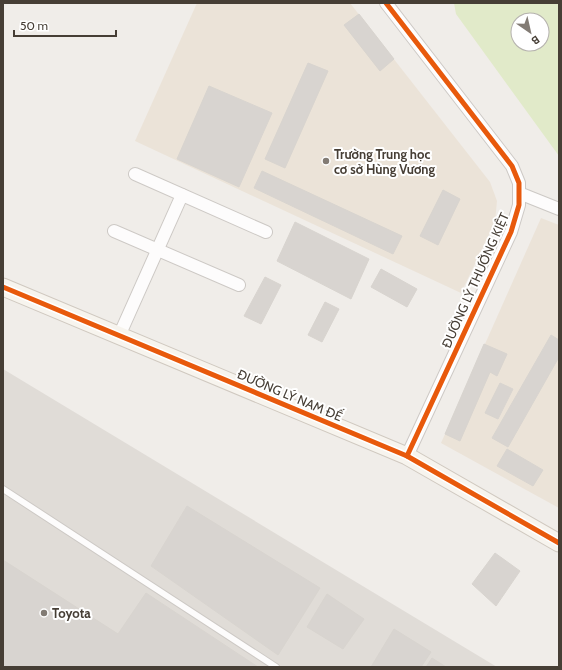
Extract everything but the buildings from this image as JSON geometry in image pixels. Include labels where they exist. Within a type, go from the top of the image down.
[{"type":"street","name":"ĐƯỜNG LÝ THƯỜNG KIỆT","points":[[386,3],[512,166],[519,182],[519,205],[511,232],[407,456]]},
{"type":"street","points":[[135,174],[266,232]]},
{"type":"street","points":[[519,193],[559,209]]},
{"type":"street","points":[[119,336],[182,195]]},
{"type":"street","points":[[114,231],[239,285]]},
{"type":"street","name":"ĐƯỜNG LÝ NAM ĐẾ","points":[[3,287],[407,456],[559,543]]},
{"type":"lane","points":[[3,488],[276,667]]},
{"type":"shaded area","name":"Trường Trung học cơ sở Hùng Vương","points":[[197,3],[350,3],[490,182],[497,201],[495,222],[461,293],[135,141]]},
{"type":"shaded area","points":[[541,218],[559,225],[559,508],[441,443]]},
{"type":"shaded area","points":[[3,369],[497,667],[3,667]]},
{"type":"green space","points":[[454,3],[559,3],[559,156],[456,14]]},
{"type":"cycle path","points":[[386,3],[512,166],[519,183],[519,205],[511,232],[407,456]]},
{"type":"cycle path","points":[[3,287],[407,456],[559,543]]},
{"type":"place","name":"Trường Trung học cơ sở Hùng Vương","points":[[326,161]]},
{"type":"place","name":"Toyota","points":[[44,613]]}]
